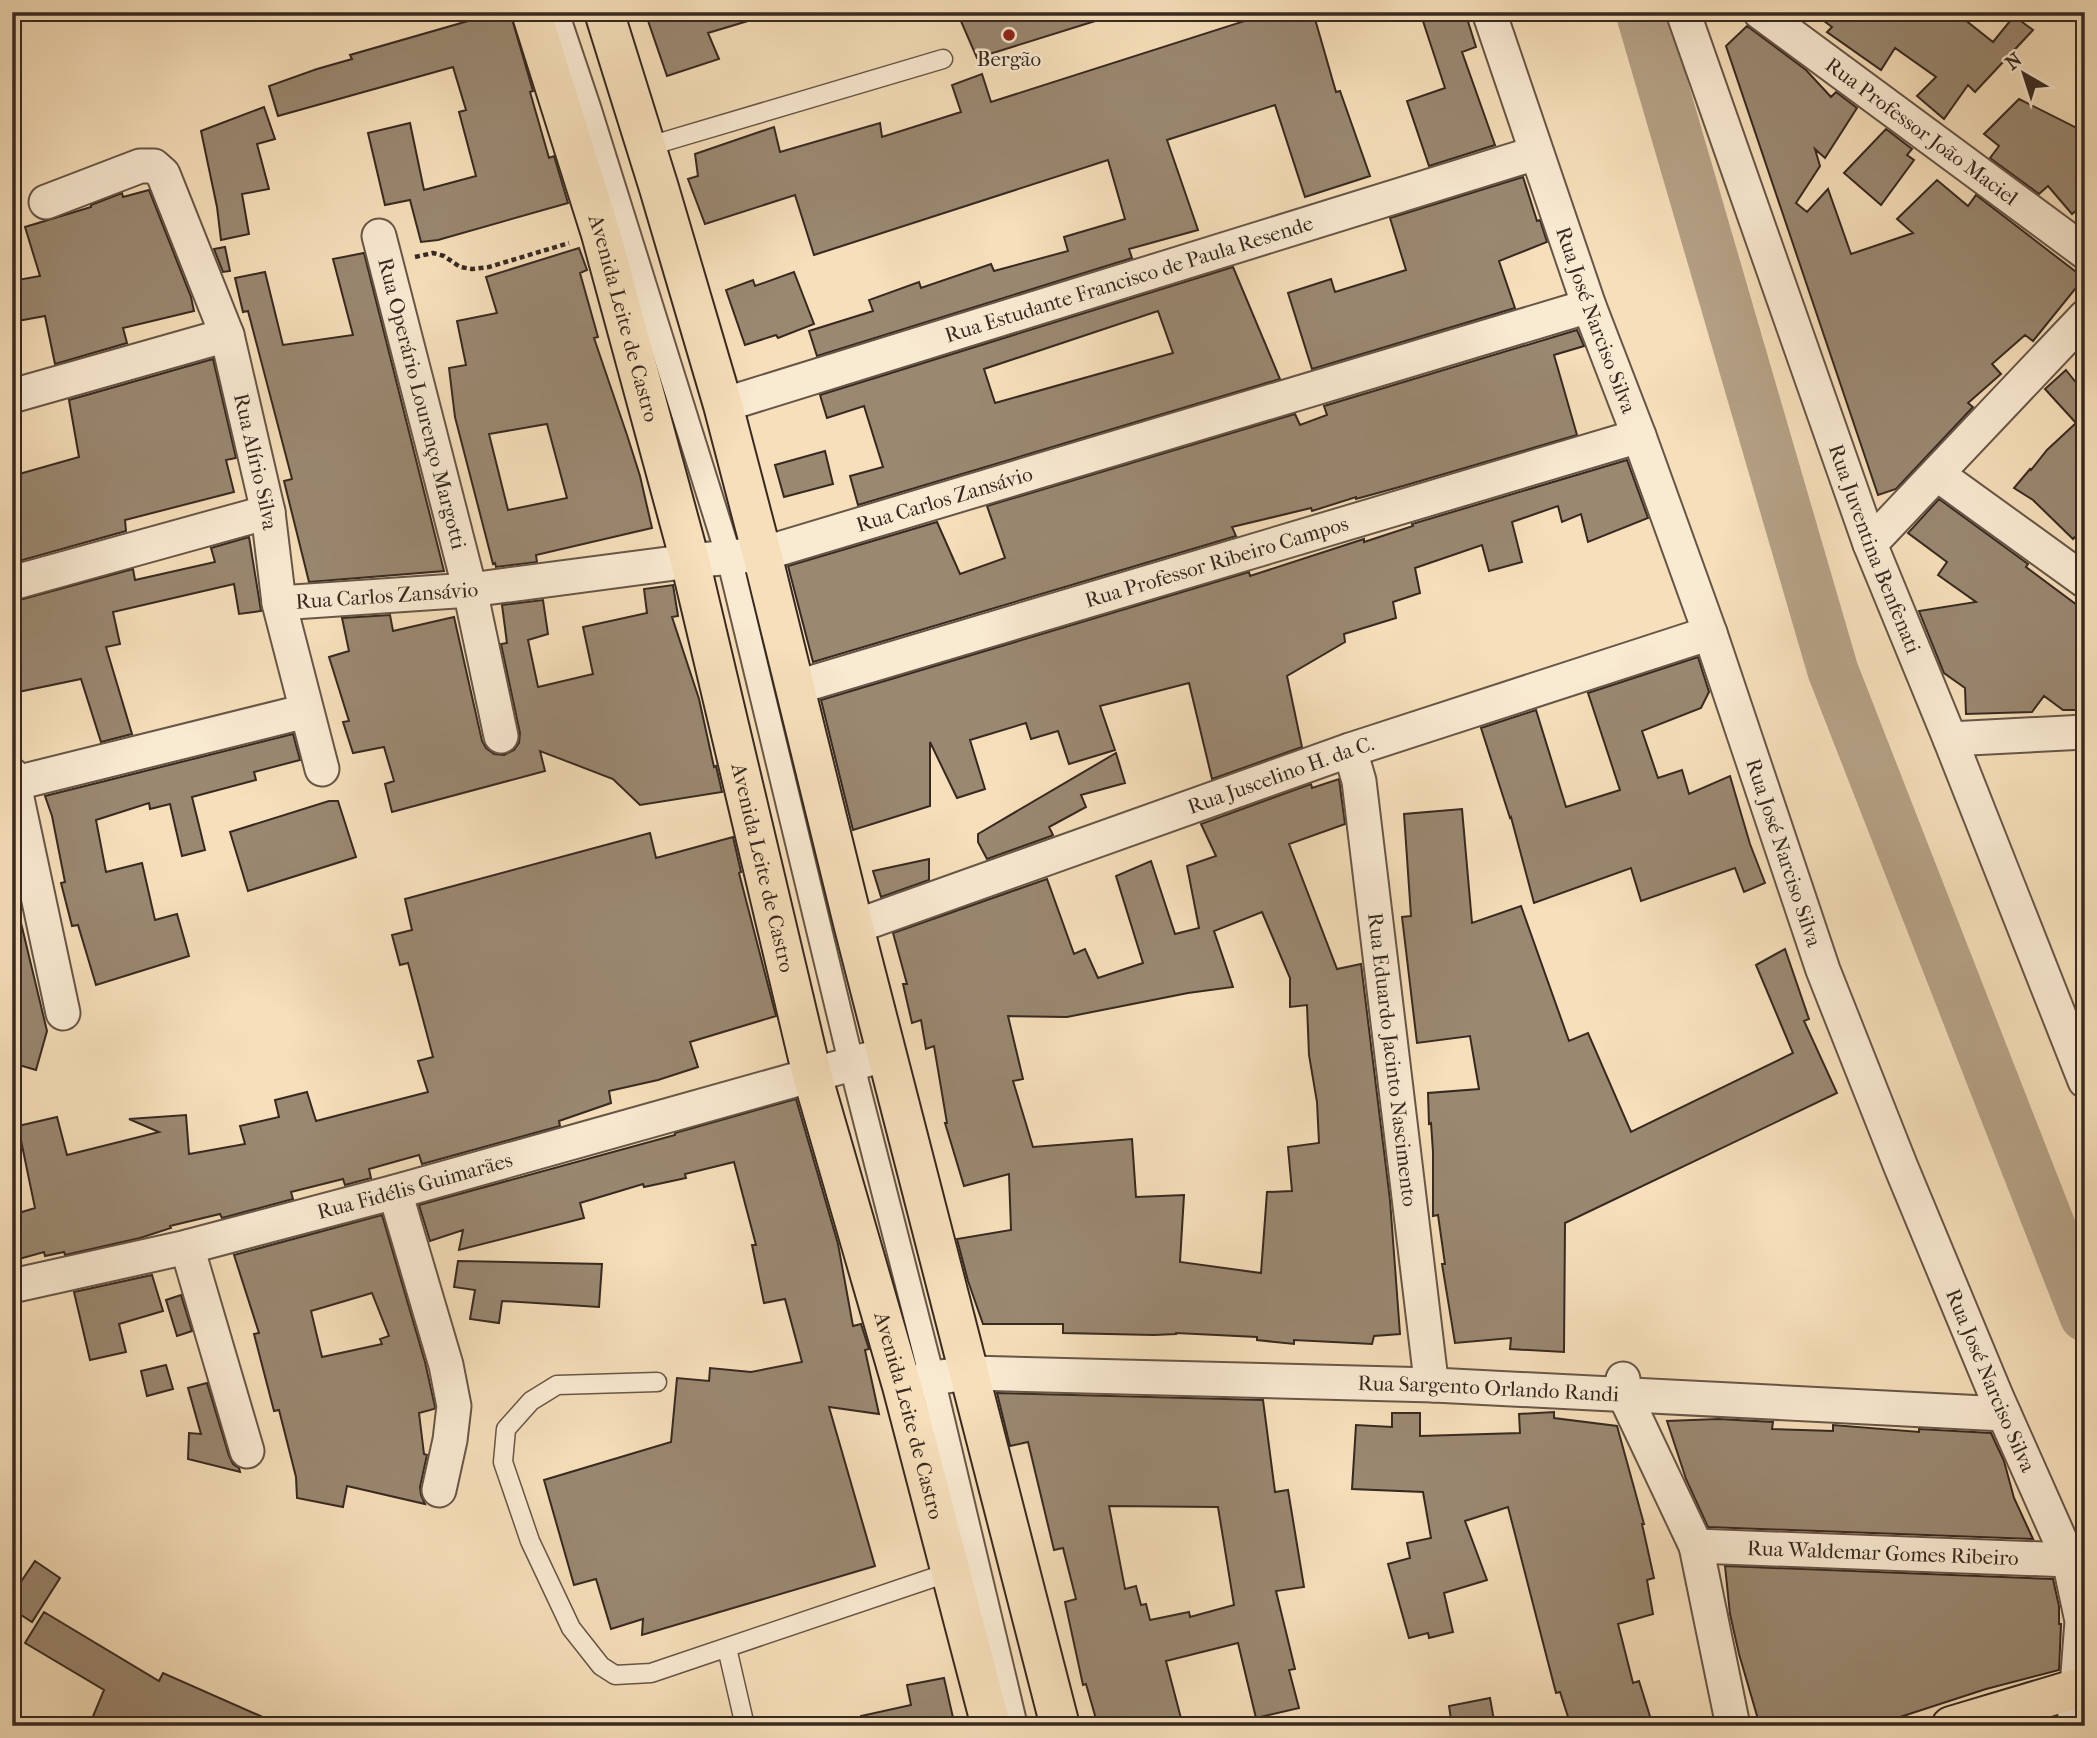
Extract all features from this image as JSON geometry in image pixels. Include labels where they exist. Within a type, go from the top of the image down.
[{"type":"main road","name":"Avenida Leite de Castro","points":[[531,12],[601,234],[691,561],[813,1075],[914,1374],[950,1572],[991,1726]]},
{"type":"main road","points":[[604,12],[723,405],[746,556],[794,688],[854,928],[869,1058],[968,1365],[1060,1726]]},
{"type":"main road","points":[[1962,1724],[2081,1687]]},
{"type":"street","points":[[556,12],[746,556],[869,1058],[914,1374],[1016,1726]]},
{"type":"street","name":"Rua José Narciso Silva","points":[[1489,12],[1589,306],[1710,633],[1823,970],[1900,1167],[2069,1560],[2082,1621],[2081,1687],[2074,1726]]},
{"type":"street","name":"Rua Juventina Benfenati","points":[[1684,12],[1870,544],[2085,1081]]},
{"type":"street","name":"Rua Professor João Maciel","points":[[1760,12],[2085,251]]},
{"type":"street","name":"Rua Estudante Francisco de Paula Resende","points":[[723,405],[1536,153]]},
{"type":"street","name":"Rua Alírio Silva","points":[[46,202],[140,166],[154,166],[163,174],[227,335],[268,512],[279,603],[322,769]]},
{"type":"street","name":"Rua Operário Lourenço Margotti","points":[[383,251],[470,590],[501,736]]},
{"type":"street","name":"Rua Carlos Zansávio","points":[[279,603],[470,590],[746,556],[1589,306]]},
{"type":"street","points":[[1870,544],[2085,317]]},
{"type":"street","points":[[12,396],[227,335]]},
{"type":"street","name":"Rua Professor Ribeiro Campos","points":[[794,688],[1639,436]]},
{"type":"street","points":[[1937,474],[2085,581]]},
{"type":"street","points":[[12,583],[268,512]]},
{"type":"street","name":"Rua Juscelino H. da C.","points":[[854,928],[1350,750],[1710,633]]},
{"type":"street","points":[[63,1013],[13,781],[306,711]]},
{"type":"street","points":[[1950,739],[2085,732]]},
{"type":"street","name":"Rua Eduardo Jacinto Nascimento","points":[[1350,750],[1359,782],[1432,1378]]},
{"type":"street","name":"Rua Fidélis Guimarães","points":[[12,1286],[187,1247],[395,1192],[869,1058]]},
{"type":"street","points":[[395,1192],[446,1365],[454,1406],[439,1490]]},
{"type":"street","points":[[187,1247],[247,1451]]},
{"type":"street","name":"Rua Sargento Orlando Randi","points":[[914,1374],[968,1365],[1432,1378],[2001,1406]]},
{"type":"street","points":[[1624,1388],[1696,1546],[1732,1726]]},
{"type":"street","name":"Rua Waldemar Gomes Ribeiro","points":[[1696,1546],[2069,1560]]},
{"type":"lane","points":[[646,147],[943,58]]},
{"type":"lane","points":[[656,1382],[557,1385],[531,1401],[506,1429],[503,1462],[530,1541],[571,1628],[601,1666],[615,1675],[651,1673],[950,1572]]},
{"type":"lane","points":[[727,1648],[745,1726]]},
{"type":"path","points":[[383,251],[433,253],[444,256],[460,267],[480,268],[601,234]]},
{"type":"building","points":[[472,12],[510,12],[549,158],[554,156],[568,203],[438,240],[421,242],[410,200],[385,205],[368,133],[410,123],[424,190],[476,176],[459,112],[466,110],[453,67],[278,116],[269,86],[352,59],[350,55],[475,19]]},
{"type":"building","points":[[645,12],[757,12],[758,18],[708,33],[719,59],[667,76]]},
{"type":"building","name":"Bergão","points":[[957,12],[1107,12],[1108,17],[977,58]]},
{"type":"building","points":[[1273,12],[1313,12],[1336,92],[1340,91],[1370,176],[1305,197],[1275,105],[1167,140],[1198,230],[1129,249],[1132,258],[817,356],[809,331],[873,311],[869,300],[919,282],[921,288],[991,264],[994,271],[1068,251],[1064,237],[1125,219],[1108,160],[814,255],[795,195],[705,224],[688,179],[698,176],[695,154],[774,127],[780,152],[880,123],[882,137],[961,112],[952,85],[982,74],[991,102]]},
{"type":"building","points":[[1420,12],[1465,12],[1476,47],[1462,52],[1495,145],[1429,166],[1407,101],[1445,88]]},
{"type":"building","points":[[1812,12],[1955,12],[1993,42],[2014,16],[2033,30],[1975,92],[1968,85],[1944,119],[1917,96],[1936,77],[1895,48],[1881,70],[1827,32],[1832,27]]},
{"type":"building","points":[[1747,26],[1806,70],[1831,97],[1836,92],[1857,108],[1825,158],[1815,149],[1820,166],[1796,203],[1807,212],[1828,189],[1851,254],[1913,233],[1897,219],[1937,180],[1968,206],[1976,195],[2084,278],[2033,341],[2025,335],[1992,364],[2001,374],[1968,403],[1973,407],[1896,489],[1878,495],[1726,46]]},
{"type":"building","points":[[2019,99],[2085,132],[2085,203],[2072,214],[2048,186],[2039,194],[1990,158],[1999,146],[1984,134]]},
{"type":"building","points":[[264,107],[275,139],[257,144],[269,189],[242,194],[249,234],[221,240],[201,131]]},
{"type":"building","points":[[1886,129],[1912,149],[1907,155],[1914,160],[1881,205],[1844,173]]},
{"type":"building","points":[[1523,177],[1537,221],[1540,220],[1547,242],[1499,261],[1515,308],[1312,369],[1288,293],[1331,279],[1335,292],[1406,270],[1390,218]]},
{"type":"building","points":[[149,190],[194,311],[123,328],[127,343],[55,364],[45,316],[12,322],[12,281],[40,276],[25,227],[91,207],[122,193],[123,197]]},
{"type":"building","points":[[225,247],[230,271],[223,272],[214,249]]},
{"type":"building","points":[[579,248],[587,270],[580,273],[598,337],[594,338],[640,476],[652,528],[536,555],[537,562],[496,567],[495,563],[493,564],[455,417],[449,368],[466,365],[457,321],[497,313],[486,277]],"holes":[[[547,424],[567,498],[508,510],[489,434]]]},
{"type":"building","points":[[364,253],[444,571],[309,582],[284,481],[292,479],[248,311],[243,312],[235,278],[265,272],[283,345],[353,335],[333,259]]},
{"type":"building","points":[[1233,267],[1280,379],[858,505],[850,476],[883,467],[864,406],[827,418],[820,395]],"holes":[[[1158,311],[1173,353],[995,403],[984,369]]]},
{"type":"building","points":[[794,272],[814,324],[778,338],[776,335],[745,345],[726,290],[753,280],[755,286]]},
{"type":"building","points":[[1577,330],[1584,346],[1554,355],[1577,435],[1312,511],[1311,508],[1232,527],[1236,536],[813,662],[788,566],[937,522],[960,574],[1005,558],[987,506],[1295,414],[1300,425],[1327,415],[1324,406]]},
{"type":"building","points":[[213,359],[236,458],[226,460],[234,492],[125,520],[126,531],[12,563],[12,476],[79,457],[69,400]]},
{"type":"building","points":[[2066,370],[2085,394],[2085,527],[2073,539],[2033,500],[2014,488],[2047,450],[2076,423],[2045,389]]},
{"type":"building","points":[[825,451],[833,484],[784,497],[775,465]]},
{"type":"building","points":[[1627,460],[1648,518],[1588,542],[1581,514],[1562,522],[1558,506],[1512,522],[1522,562],[1489,571],[1482,545],[1415,568],[1420,593],[1393,602],[1396,618],[1344,634],[1345,642],[1287,676],[1302,747],[1212,779],[1189,683],[1100,706],[1115,750],[1069,764],[1058,731],[1031,739],[1026,723],[970,740],[985,789],[957,798],[930,742],[930,806],[853,830],[821,700],[1249,572],[1250,576]]},
{"type":"building","points":[[1939,499],[2028,564],[2026,567],[2085,611],[2085,710],[2063,710],[2044,696],[2032,712],[1966,714],[1965,688],[1944,673],[1919,611],[1976,602],[1938,575],[1947,562],[1908,533]]},
{"type":"building","points":[[249,537],[261,611],[239,614],[234,584],[113,612],[120,644],[106,647],[132,734],[101,742],[81,679],[18,692],[12,667],[12,602],[133,569],[135,580],[215,562],[211,548]]},
{"type":"building","points":[[673,585],[678,616],[672,617],[699,699],[722,792],[640,805],[613,779],[540,751],[545,771],[392,812],[385,784],[394,781],[384,747],[353,753],[343,722],[349,721],[329,657],[349,651],[342,618],[390,615],[393,631],[454,617],[482,741],[494,754],[504,755],[514,750],[519,743],[520,733],[501,644],[507,643],[502,605],[543,600],[548,634],[528,640],[538,687],[593,674],[583,627],[647,613],[644,589]]},
{"type":"building","points":[[1698,657],[1709,692],[1701,708],[1642,731],[1658,778],[1682,770],[1689,794],[1730,776],[1750,844],[1765,883],[1744,892],[1735,868],[1641,901],[1631,868],[1534,903],[1511,817],[1481,728],[1536,710],[1566,807],[1620,790],[1588,693]]},
{"type":"building","points":[[293,734],[300,760],[254,772],[256,780],[192,797],[205,850],[182,856],[170,804],[150,809],[149,803],[96,820],[106,872],[142,863],[155,920],[177,914],[189,956],[96,985],[78,925],[72,926],[61,883],[65,882],[52,816],[45,796]]},
{"type":"building","points":[[1116,753],[1125,783],[1081,795],[1086,807],[1049,827],[1053,835],[987,859],[978,842],[978,834]]},
{"type":"building","points":[[1339,779],[1345,824],[1289,844],[1337,969],[1361,964],[1390,1200],[1400,1334],[1374,1336],[1372,1344],[1294,1340],[1294,1344],[1257,1340],[1257,1337],[1176,1333],[1063,1333],[1063,1324],[983,1324],[957,1239],[1011,1230],[1009,1174],[964,1186],[945,1123],[934,1046],[926,1049],[921,1020],[912,1023],[903,984],[907,984],[893,933],[1047,879],[1074,954],[1085,949],[1098,978],[1143,963],[1116,876],[1151,861],[1175,934],[1199,928],[1187,866],[1216,856],[1201,824],[1311,784],[1312,788]],"holes":[[[1262,912],[1290,978],[1290,1007],[1307,1005],[1309,1055],[1317,1102],[1319,1143],[1288,1147],[1292,1191],[1267,1192],[1261,1273],[1180,1262],[1184,1195],[1136,1197],[1132,1139],[1033,1147],[1013,1081],[1023,1079],[1008,1016],[1067,1017],[1233,987],[1214,931]]]},
{"type":"building","points":[[329,801],[338,801],[356,857],[248,891],[230,832]]},
{"type":"building","points":[[1462,809],[1472,923],[1521,906],[1569,1041],[1588,1033],[1631,1132],[1793,1053],[1756,965],[1785,949],[1809,1019],[1804,1021],[1837,1093],[1565,1223],[1564,1352],[1510,1349],[1511,1338],[1455,1343],[1442,1264],[1445,1264],[1438,1215],[1433,1216],[1433,1152],[1428,1093],[1479,1089],[1470,1036],[1417,1043],[1402,917],[1411,916],[1404,814]]},
{"type":"building","points":[[650,833],[656,858],[733,837],[741,872],[739,873],[776,1016],[690,1042],[698,1067],[658,1080],[609,1091],[611,1103],[559,1121],[560,1126],[422,1164],[419,1155],[369,1169],[371,1178],[345,1185],[343,1179],[291,1192],[293,1199],[222,1218],[220,1214],[170,1226],[171,1228],[140,1238],[65,1255],[64,1252],[45,1256],[44,1252],[12,1261],[12,1215],[35,1208],[18,1126],[57,1117],[67,1155],[159,1132],[129,1119],[186,1115],[189,1154],[245,1144],[240,1126],[279,1117],[275,1100],[307,1092],[316,1121],[428,1092],[418,1061],[433,1057],[408,963],[400,965],[392,935],[412,930],[405,899]]},
{"type":"building","points":[[929,859],[929,880],[881,897],[873,871]]},
{"type":"building","points":[[21,923],[47,1031],[36,1070],[12,1063],[12,924]]},
{"type":"building","points":[[796,1099],[838,1244],[853,1326],[861,1324],[869,1349],[865,1350],[879,1414],[829,1407],[875,1566],[642,1635],[643,1619],[611,1629],[596,1579],[574,1585],[544,1480],[671,1442],[677,1378],[709,1381],[710,1368],[751,1372],[802,1362],[785,1299],[764,1303],[752,1245],[756,1245],[734,1162],[685,1174],[686,1178],[644,1187],[643,1184],[580,1203],[584,1218],[459,1250],[463,1230],[430,1241],[419,1205]]},
{"type":"building","points":[[382,1215],[425,1362],[435,1407],[419,1413],[424,1454],[427,1455],[420,1487],[425,1504],[347,1486],[343,1507],[297,1498],[296,1477],[279,1410],[274,1411],[254,1334],[259,1333],[234,1255]],"holes":[[[372,1293],[389,1336],[380,1339],[382,1344],[322,1357],[311,1311]]]},
{"type":"building","points":[[458,1261],[602,1264],[599,1307],[502,1301],[499,1323],[470,1319],[475,1290],[454,1287]]},
{"type":"building","points":[[152,1275],[163,1311],[119,1324],[126,1352],[90,1360],[74,1292]]},
{"type":"building","points":[[181,1295],[192,1331],[177,1336],[166,1300]]},
{"type":"building","points":[[166,1365],[173,1389],[147,1396],[141,1371]]},
{"type":"building","points":[[207,1383],[229,1456],[240,1472],[188,1459],[189,1433],[201,1434],[188,1388]]},
{"type":"building","points":[[997,1393],[1263,1400],[1275,1492],[1288,1490],[1304,1587],[1276,1591],[1295,1669],[1289,1670],[1299,1708],[1256,1718],[1238,1643],[1166,1661],[1183,1726],[1098,1726],[1086,1684],[1083,1685],[1065,1602],[1076,1599],[1063,1548],[1054,1550],[1028,1442],[1010,1446]],"holes":[[[1109,1506],[1218,1507],[1234,1605],[1190,1617],[1189,1612],[1150,1620],[1146,1604],[1141,1605],[1136,1586],[1125,1589]]]},
{"type":"building","points":[[1554,1412],[1554,1418],[1617,1426],[1644,1524],[1654,1578],[1647,1580],[1653,1614],[1618,1624],[1633,1683],[1639,1681],[1653,1726],[1571,1726],[1560,1692],[1556,1693],[1508,1507],[1465,1521],[1487,1580],[1444,1593],[1453,1632],[1429,1638],[1428,1633],[1409,1638],[1388,1564],[1410,1558],[1407,1543],[1431,1538],[1423,1492],[1352,1489],[1356,1425],[1392,1427],[1392,1413],[1420,1413],[1420,1436],[1520,1433],[1519,1414]]},
{"type":"building","points":[[1719,1419],[1773,1422],[1772,1429],[1833,1431],[1833,1425],[1919,1432],[1919,1429],[1991,1433],[2004,1461],[2014,1498],[2033,1539],[1708,1527],[1686,1479],[1667,1421]]},
{"type":"building","points":[[35,1561],[60,1578],[32,1622],[12,1609],[12,1595]]},
{"type":"building","points":[[1725,1566],[2053,1579],[2061,1624],[2059,1670],[1864,1726],[1760,1726],[1730,1614]]},
{"type":"building","points":[[44,1612],[159,1681],[163,1673],[283,1726],[89,1726],[104,1690],[25,1643]]},
{"type":"building","points":[[944,1678],[954,1722],[939,1726],[862,1726],[861,1716],[911,1705],[907,1685]]},
{"type":"building","points":[[1490,1698],[1495,1726],[1452,1726],[1449,1706]]},
{"type":"waterway","points":[[1641,12],[1833,671],[2085,1316]]},
{"type":"place","name":"Bergão","points":[[1009,35]]}]
